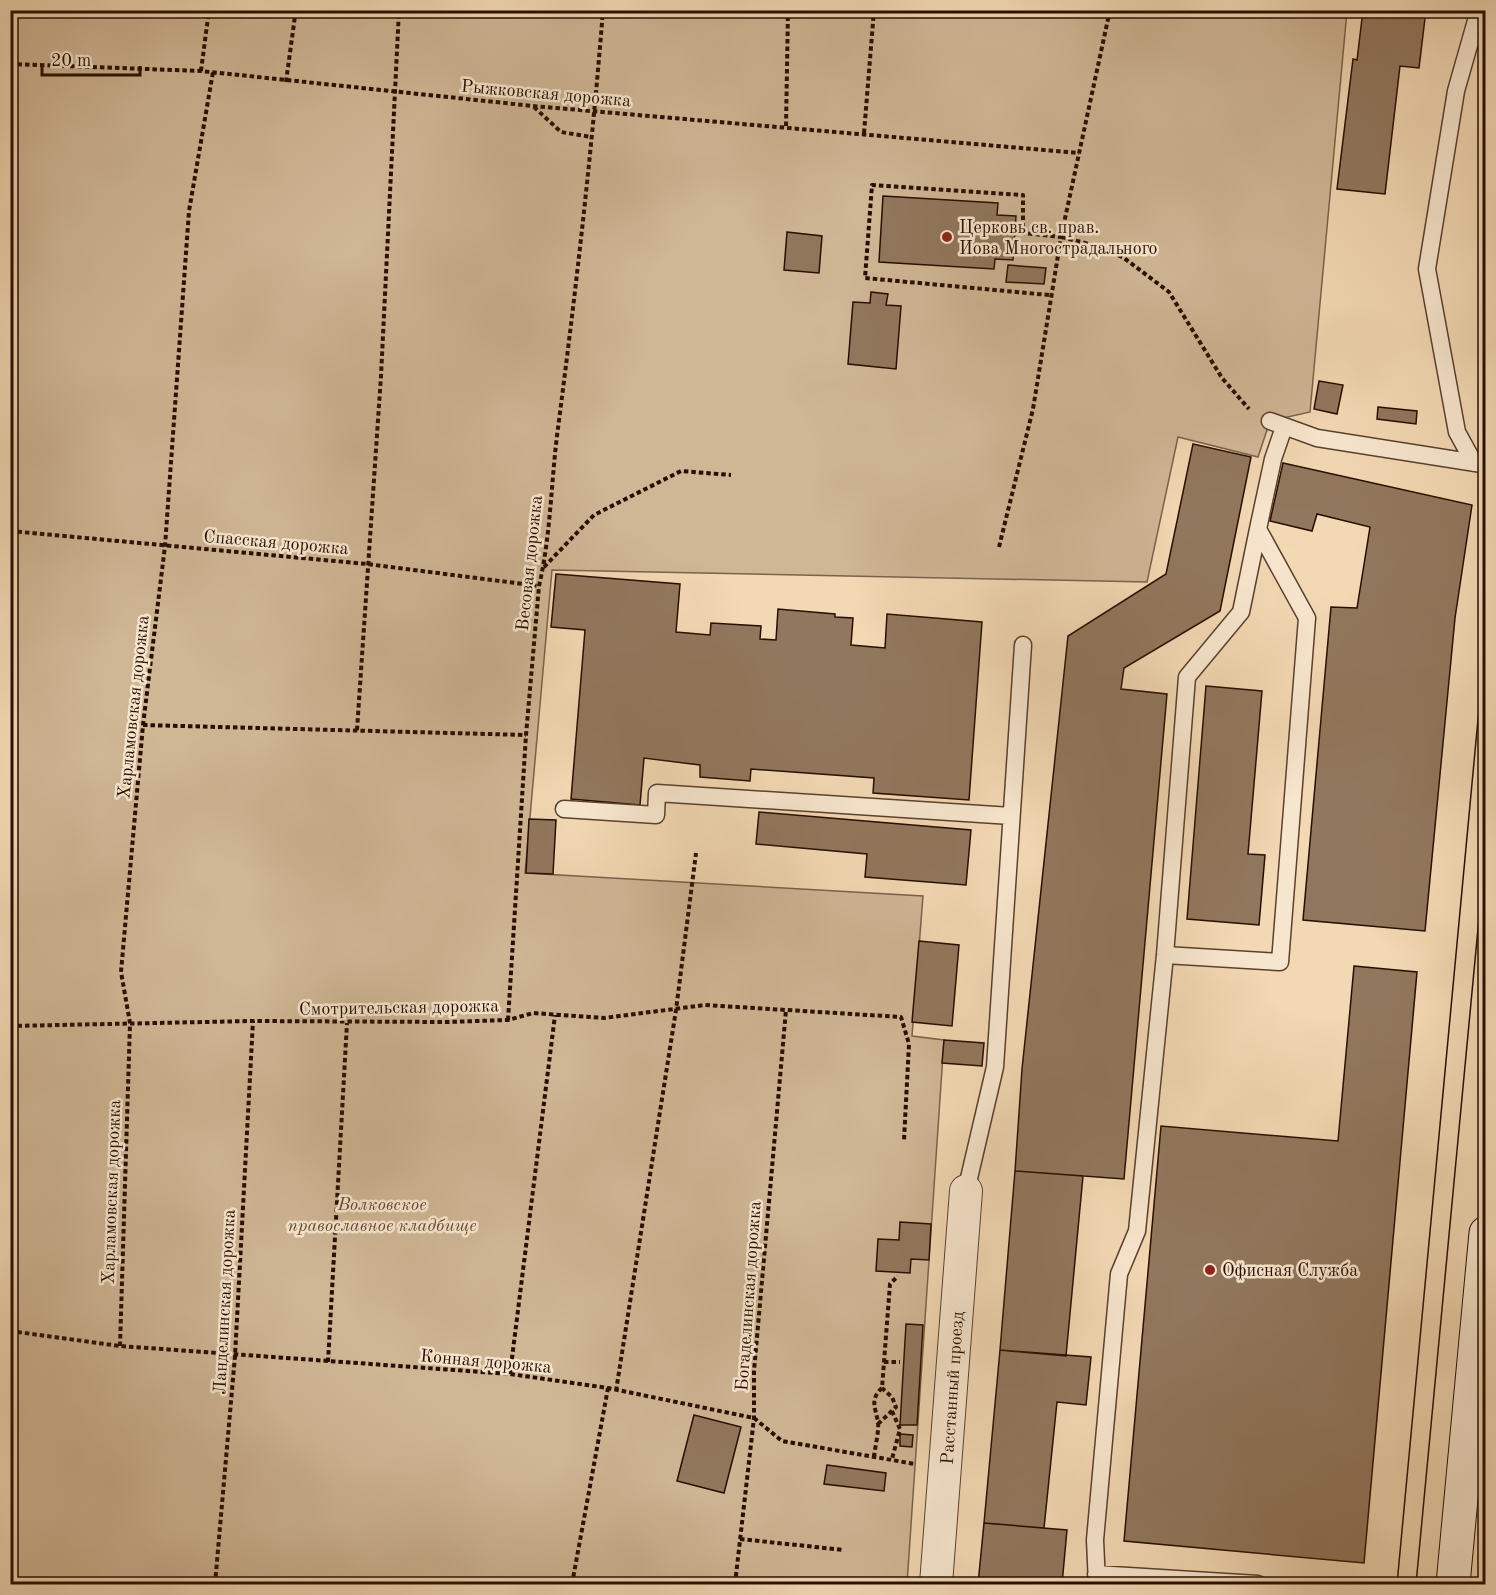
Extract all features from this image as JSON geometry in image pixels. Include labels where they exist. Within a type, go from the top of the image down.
[{"type":"main road","points":[[1453,1584],[1479,1379],[1485,1233]]},
{"type":"street","name":"Расстанный проезд","points":[[936,1584],[947,1465],[966,1191]]},
{"type":"lane","points":[[1479,10],[1456,91],[1427,269],[1457,432],[1480,464]]},
{"type":"lane","points":[[1258,1584],[1096,1580],[1095,1540],[1119,1274],[1137,1231],[1165,955],[1187,677],[1241,612],[1273,459],[1277,424],[1317,438],[1480,464]]},
{"type":"lane","points":[[1165,955],[1280,962],[1307,618],[1258,529]]},
{"type":"lane","points":[[966,1191],[995,1067],[1023,645]]},
{"type":"lane","points":[[564,809],[656,815],[657,793],[1011,816]]},
{"type":"path","points":[[201,71],[209,10]]},
{"type":"path","points":[[357,730],[381,376],[399,10]]},
{"type":"path","name":"Весовая дорожка","points":[[508,1020],[538,586],[543,567],[551,479],[594,111],[603,10]]},
{"type":"path","points":[[786,126],[788,10]]},
{"type":"path","points":[[864,133],[874,10]]},
{"type":"path","points":[[999,547],[1033,409],[1049,295],[1110,10]]},
{"type":"path","points":[[286,82],[295,16]]},
{"type":"path","name":"Рыжковская дорожка","points":[[10,64],[201,71],[286,82],[533,106],[1079,153]]},
{"type":"path","name":"Харламовская дорожка","points":[[120,1347],[130,1023],[121,972],[143,724],[165,546],[189,211],[213,72]]},
{"type":"path","points":[[533,106],[561,132],[591,137]]},
{"type":"path","points":[[1049,295],[865,278],[872,185],[1023,195],[1023,233],[1061,237],[1101,247],[1124,258],[1169,292],[1222,378],[1244,406],[1277,424]]},
{"type":"path","points":[[543,567],[594,515],[681,471],[731,475]]},
{"type":"path","name":"Спасская дорожка","points":[[10,531],[367,564],[538,586]]},
{"type":"path","points":[[1483,562],[1485,542]]},
{"type":"path","points":[[143,724],[526,735]]},
{"type":"path","points":[[616,1391],[676,1011],[696,853]]},
{"type":"path","name":"Смотрительская дорожка","points":[[10,1026],[253,1021],[347,1023],[508,1020],[533,1013],[604,1018],[676,1011],[705,1005],[900,1017],[909,1044],[904,1140]]},
{"type":"path","name":"Богаделинская дорожка","points":[[735,1584],[754,1418],[754,1371],[786,1010]]},
{"type":"path","points":[[510,1374],[555,1015]]},
{"type":"path","name":"Ланделинская дорожка","points":[[214,1584],[235,1356],[253,1021]]},
{"type":"path","points":[[328,1362],[347,1023]]},
{"type":"path","points":[[874,1457],[878,1424],[872,1405],[882,1388],[890,1284],[898,1276]]},
{"type":"path","name":"Конная дорожка","points":[[10,1331],[120,1347],[510,1374],[608,1388],[754,1418],[782,1441],[916,1464],[947,1465]]},
{"type":"path","points":[[884,1362],[900,1362]]},
{"type":"path","points":[[572,1584],[608,1388]]},
{"type":"path","points":[[878,1424],[896,1407],[892,1397],[882,1388]]},
{"type":"path","points":[[892,1411],[900,1429],[892,1459]]},
{"type":"path","points":[[740,1539],[844,1550]]},
{"type":"green space","name":"Волковское православное кладбище","points":[[11,11],[1347,11],[1310,412],[1270,421],[1258,457],[1178,437],[1147,582],[552,570],[525,873],[923,896],[912,1036],[944,1040],[907,1584],[11,1584]]},
{"type":"building","points":[[1363,10],[1426,10],[1419,68],[1400,66],[1385,194],[1337,189],[1353,59],[1357,60]]},
{"type":"building","name":"Церковь св. прав. Иова Многострадального","points":[[883,196],[998,203],[997,215],[1016,216],[1013,260],[995,259],[994,269],[879,262]]},
{"type":"building","points":[[787,232],[822,236],[819,273],[784,270]]},
{"type":"building","points":[[1008,265],[1046,268],[1044,284],[1006,282]]},
{"type":"building","points":[[871,292],[888,294],[886,305],[901,306],[896,369],[848,364],[853,302],[870,303]]},
{"type":"building","points":[[1319,381],[1343,385],[1337,414],[1314,409]]},
{"type":"building","points":[[1378,407],[1417,411],[1416,424],[1377,419]]},
{"type":"building","points":[[1193,444],[1251,457],[1220,611],[1124,668],[1121,689],[1167,694],[1124,1179],[1015,1171],[1022,1069],[1068,636],[1166,574]]},
{"type":"building","points":[[1283,463],[1472,505],[1455,618],[1425,931],[1303,920],[1331,607],[1357,608],[1370,527],[1317,514],[1312,531],[1270,521]]},
{"type":"building","points":[[556,574],[680,584],[676,632],[710,635],[711,623],[761,626],[760,639],[776,640],[778,609],[835,614],[835,617],[853,618],[851,645],[885,648],[887,614],[982,622],[969,800],[873,793],[874,778],[751,769],[750,781],[700,777],[700,765],[644,758],[640,805],[571,799],[585,630],[551,627]]},
{"type":"building","points":[[1206,686],[1262,691],[1248,854],[1265,855],[1259,925],[1187,919]]},
{"type":"building","points":[[759,812],[971,830],[966,885],[865,877],[867,854],[756,844]]},
{"type":"building","points":[[529,819],[556,820],[553,874],[526,873]]},
{"type":"building","points":[[919,941],[959,945],[952,1026],[912,1022]]},
{"type":"building","points":[[1354,966],[1417,972],[1364,1563],[1124,1541],[1161,1126],[1338,1141]]},
{"type":"building","points":[[944,1040],[984,1043],[982,1066],[942,1063]]},
{"type":"building","points":[[1015,1171],[1083,1176],[1066,1356],[1000,1350]]},
{"type":"building","points":[[900,1222],[931,1224],[929,1260],[911,1259],[910,1273],[876,1271],[878,1239],[899,1240]]},
{"type":"building","points":[[906,1324],[923,1325],[917,1425],[900,1425]]},
{"type":"building","points":[[1000,1350],[1091,1357],[1086,1405],[1057,1402],[1044,1528],[984,1523]]},
{"type":"building","points":[[694,1415],[741,1427],[724,1493],[677,1481]]},
{"type":"building","points":[[900,1434],[913,1435],[912,1447],[900,1446]]},
{"type":"building","points":[[827,1465],[886,1473],[884,1491],[824,1484]]},
{"type":"building","points":[[984,1523],[1067,1530],[1062,1584],[978,1584]]},
{"type":"tram line","points":[[1397,1584],[1486,634]]},
{"type":"tram line","points":[[1416,1584],[1486,844]]},
{"type":"place","name":"Церковь св. прав. Иова Многострадального","points":[[947,237]]},
{"type":"place","name":"Офисная Служба","points":[[1210,1270]]}]
